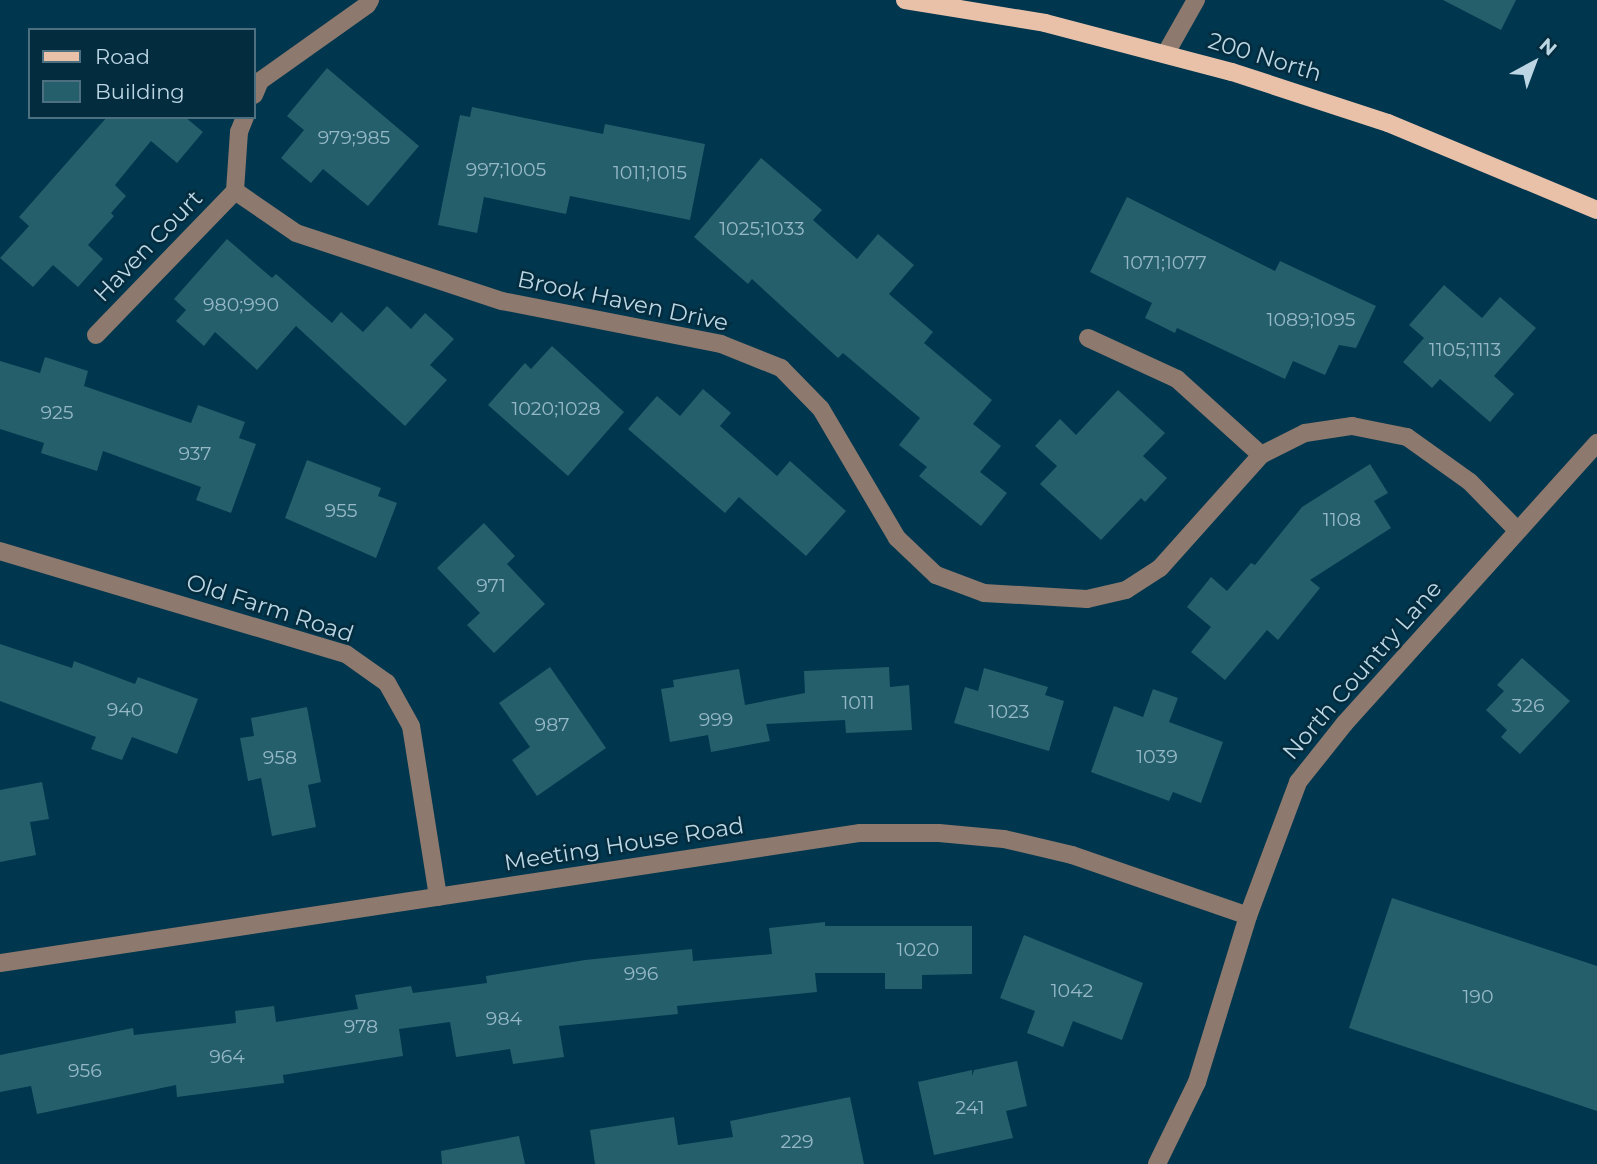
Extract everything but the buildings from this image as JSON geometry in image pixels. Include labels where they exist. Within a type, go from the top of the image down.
[{"type":"main road","name":"200 North","points":[[905,0],[1045,23],[1167,53],[1388,123],[1597,211]]},
{"type":"street","points":[[256,90],[260,80],[367,5],[370,0]]},
{"type":"street","points":[[1167,53],[1196,0]]},
{"type":"street","points":[[235,191],[239,132],[244,119]]},
{"type":"street","name":"Haven Court","points":[[96,335],[235,191]]},
{"type":"street","name":"Brook Haven Drive","points":[[235,191],[296,233],[502,301],[721,344],[781,368],[821,409],[897,538],[936,575],[984,593],[1087,599],[1126,590],[1160,568],[1261,455],[1305,433],[1352,426],[1407,437],[1470,482],[1517,530]]},
{"type":"street","points":[[1088,338],[1177,379],[1261,455]]},
{"type":"street","name":"North Country Lane","points":[[1157,1164],[1197,1082],[1248,916],[1298,782],[1345,723],[1597,443]]},
{"type":"street","name":"Old Farm Road","points":[[0,551],[346,654],[387,683],[411,726],[438,897]]},
{"type":"street","name":"Meeting House Road","points":[[0,963],[860,833],[939,833],[1004,839],[1072,855],[1248,916]]}]
